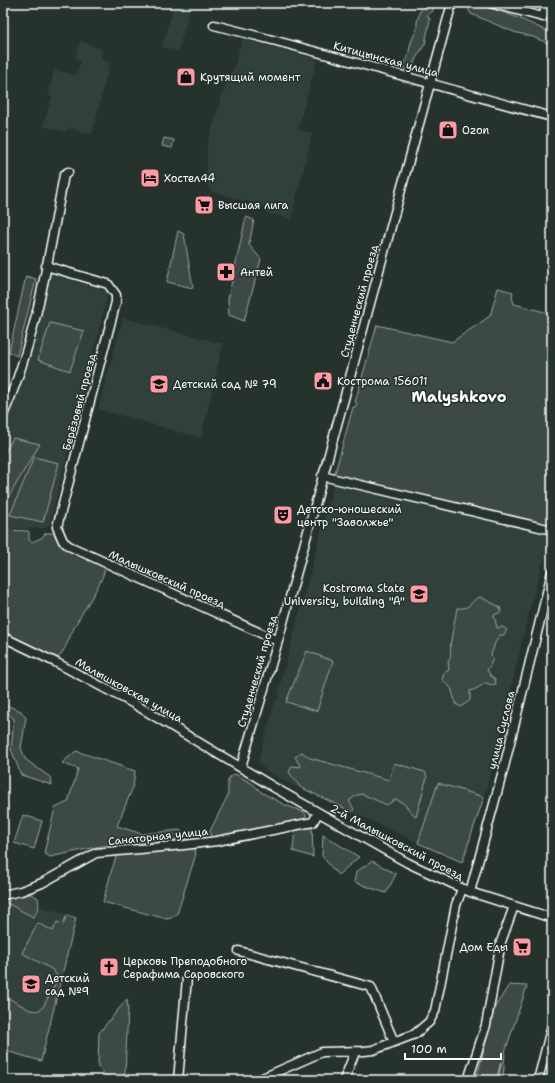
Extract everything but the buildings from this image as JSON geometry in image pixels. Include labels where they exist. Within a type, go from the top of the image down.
[{"type":"street","name":"Студенческий проезд","points":[[241,767],[278,641],[452,3]]},
{"type":"street","points":[[490,3],[542,17],[547,3]]},
{"type":"street","name":"Китицынская улица","points":[[214,25],[297,46],[552,117]]},
{"type":"street","points":[[3,415],[10,400],[35,321],[64,175],[68,172]]},
{"type":"street","name":"Берёзовый проезд","points":[[46,266],[108,284],[116,296],[116,302],[57,527]]},
{"type":"street","points":[[322,476],[552,530]]},
{"type":"street","name":"Малышковский проезд","points":[[57,527],[63,541],[69,546],[278,641]]},
{"type":"street","name":"улица Суслова","points":[[258,1080],[322,1052],[355,1052],[373,1050],[415,1034],[429,1022],[435,1011],[456,905],[466,891],[504,767],[552,572]]},
{"type":"street","name":"Малышковская улица","points":[[3,637],[58,663],[136,705],[241,767]]},
{"type":"street","name":"2-й Малышковский проезд","points":[[241,767],[318,813],[408,863],[466,891],[552,918]]},
{"type":"street","name":"Санаторная улица","points":[[3,895],[21,891],[42,882],[96,853],[217,841],[313,822],[318,813]]},
{"type":"street","points":[[467,1080],[486,1025],[501,942],[514,906]]},
{"type":"street","points":[[239,951],[371,987],[394,1042]]},
{"type":"street","points":[[178,1080],[187,978]]},
{"type":"street","points":[[538,1080],[552,1025]]},
{"type":"street","points":[[344,1080],[355,1052]]},
{"type":"shaded area","points":[[175,3],[192,3],[178,51],[162,47]]},
{"type":"shaded area","points":[[423,3],[436,3],[432,12],[428,14],[430,19],[425,44],[415,60],[412,72],[407,72],[403,67],[417,29],[417,22],[420,11],[423,8]]},
{"type":"shaded area","points":[[470,3],[501,12],[543,29],[552,34],[552,45],[533,37],[514,32],[471,14],[467,6]]},
{"type":"shaded area","points":[[242,39],[317,59],[298,129],[312,134],[291,219],[267,213],[265,207],[211,191],[207,184],[207,146],[226,83],[235,65]]},
{"type":"shaded area","points":[[80,41],[103,50],[100,59],[110,62],[92,134],[68,128],[66,132],[43,126],[52,97],[48,95],[54,70],[76,75],[81,61],[75,59]]},
{"type":"shaded area","points":[[164,138],[174,140],[172,148],[162,146]]},
{"type":"shaded area","points":[[246,217],[254,220],[249,245],[261,259],[244,321],[229,315],[228,299]]},
{"type":"shaded area","points":[[178,231],[184,234],[193,288],[167,282]]},
{"type":"shaded area","points":[[48,273],[107,291],[108,294],[50,522],[46,528],[5,529],[3,528],[3,427],[14,402],[39,321]]},
{"type":"shaded area","points":[[26,276],[36,279],[17,356],[9,352]]},
{"type":"shaded area","points":[[498,288],[513,292],[512,297],[514,304],[552,314],[552,526],[334,476],[353,407],[355,407],[357,403],[355,402],[377,325],[452,342],[490,316]]},
{"type":"shaded area","name":"Детский сад № 79","points":[[123,318],[223,344],[201,438],[98,409]]},
{"type":"shaded area","points":[[50,323],[84,331],[70,371],[38,360]]},
{"type":"shaded area","name":"Kostroma State University, building \"A\"","points":[[552,324],[552,540],[542,565],[526,623],[495,759],[464,863],[295,786],[265,770],[259,763],[259,757],[276,699],[278,700],[280,694],[278,693],[334,483]]},
{"type":"shaded area","points":[[13,438],[40,444],[3,506],[3,456]]},
{"type":"shaded area","points":[[34,457],[59,463],[43,522],[10,515]]},
{"type":"shaded area","points":[[3,530],[28,531],[29,540],[32,542],[41,538],[46,533],[53,533],[60,543],[105,568],[96,589],[75,626],[65,648],[57,659],[15,638],[3,634]]},
{"type":"shaded area","points":[[480,597],[500,607],[501,612],[494,615],[497,628],[503,627],[507,630],[504,635],[500,635],[495,643],[491,655],[493,658],[487,669],[490,675],[495,679],[496,684],[491,685],[487,683],[475,690],[470,691],[470,700],[461,707],[456,704],[451,688],[442,680],[444,673],[449,670],[448,662],[457,608],[465,608]]},
{"type":"shaded area","points":[[307,651],[333,661],[317,711],[286,702]]},
{"type":"shaded area","points":[[3,704],[21,711],[26,718],[21,748],[25,759],[51,778],[52,785],[21,775],[11,749],[14,719],[3,709]]},
{"type":"shaded area","points":[[76,751],[135,771],[133,787],[117,826],[142,834],[180,830],[187,839],[101,846],[50,857],[44,853],[55,808],[68,802],[78,769],[62,763]]},
{"type":"shaded area","points":[[302,752],[310,758],[389,780],[394,763],[425,772],[427,777],[416,817],[404,804],[396,799],[387,805],[362,794],[357,795],[349,801],[354,809],[352,812],[300,787],[289,772],[292,766],[301,767],[295,757]]},
{"type":"shaded area","points":[[235,774],[253,784],[261,792],[285,805],[304,812],[306,819],[212,839],[210,831],[228,795],[228,780]]},
{"type":"shaded area","points":[[438,783],[484,797],[462,862],[418,843]]},
{"type":"shaded area","points":[[23,815],[42,821],[34,849],[14,843]]},
{"type":"shaded area","points":[[312,825],[313,857],[293,851],[295,829]]},
{"type":"shaded area","points":[[323,835],[359,857],[338,875],[322,856]]},
{"type":"shaded area","points":[[191,847],[194,848],[196,854],[177,914],[171,918],[167,919],[103,902],[117,855]]},
{"type":"shaded area","points":[[372,861],[396,874],[386,893],[354,882],[356,872]]},
{"type":"shaded area","points":[[32,894],[38,898],[39,904],[33,917],[5,902],[6,897]]},
{"type":"shaded area","name":"Детский сад №9","points":[[3,899],[49,909],[76,918],[41,1061],[3,1050]]},
{"type":"shaded area","points":[[67,915],[76,918],[41,1061],[3,1050],[3,995],[30,1010],[36,1011],[43,1007],[57,981],[57,976],[53,970],[22,953],[38,923],[53,931],[57,922],[63,924]]},
{"type":"shaded area","points":[[509,985],[527,986],[505,1052],[503,1080],[472,1080],[478,1073],[495,1007]]},
{"type":"shaded area","points":[[127,999],[128,1009],[125,1074],[119,1080],[111,1080],[98,1068],[99,1033]]},
{"type":"waterway","points":[[497,1080],[501,1063]]},
{"type":"place","name":"Крутящий момент","points":[[186,77]]},
{"type":"place","name":"Ozon","points":[[448,130]]},
{"type":"place","name":"Хостел44","points":[[150,178]]},
{"type":"place","name":"Высшая лига","points":[[204,205]]},
{"type":"place","name":"Антей","points":[[226,272]]},
{"type":"place","name":"Кострома 156011","points":[[323,381]]},
{"type":"place","name":"Детский сад № 79","points":[[159,384]]},
{"type":"place","name":"Детско-юношеский центр \"Заволжье\"","points":[[283,515]]},
{"type":"place","name":"Kostroma State University, building \"A\"","points":[[419,594]]},
{"type":"place","name":"Дом Еды","points":[[522,947]]},
{"type":"place","name":"Церковь Преподобного Серафима Саровского","points":[[109,967]]},
{"type":"place","name":"Детский сад №9","points":[[31,984]]},
{"type":"district","name":"Malyshkovo","points":[[459,397]]}]
